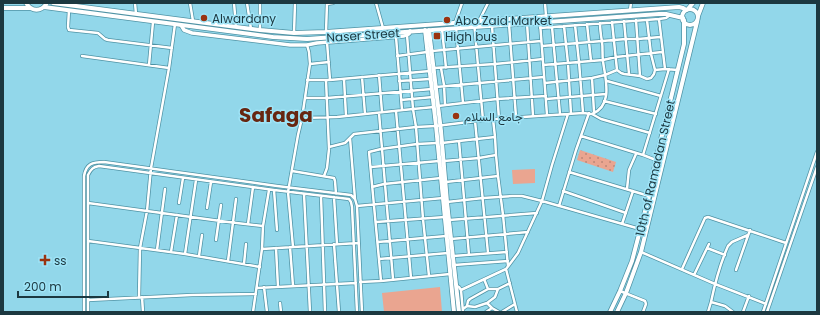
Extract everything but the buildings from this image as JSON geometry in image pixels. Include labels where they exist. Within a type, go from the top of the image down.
[{"type":"main road","points":[[26,3],[31,8]]},
{"type":"main road","name":"Naser Street","points":[[53,3],[193,22],[294,33],[351,31],[474,22],[527,23],[633,19],[666,14],[683,19]]},
{"type":"main road","points":[[693,3],[684,12],[683,19],[688,24],[694,24],[696,22],[703,3]]},
{"type":"main road","name":"Naser Street","points":[[3,8],[31,8],[38,10],[46,5],[69,10],[153,22],[286,39],[307,39],[492,26],[546,17],[679,7],[686,10]]},
{"type":"main road","points":[[686,10],[690,9],[695,11],[698,16]]},
{"type":"main road","points":[[612,12],[612,20]]},
{"type":"main road","points":[[144,15],[144,20]]},
{"type":"main road","name":"10th of Ramadan Street","points":[[610,312],[632,261],[649,196],[656,160],[684,44],[683,19]]},
{"type":"main road","name":"10th of Ramadan Street","points":[[617,312],[626,293],[641,252],[696,22]]},
{"type":"main road","points":[[448,24],[448,29]]},
{"type":"main road","points":[[427,30],[442,161],[446,182],[446,236],[454,312]]},
{"type":"main road","points":[[349,36],[348,33],[351,31],[354,33],[354,36]]},
{"type":"main road","points":[[226,37],[227,32]]},
{"type":"main road","points":[[285,45],[286,39]]},
{"type":"main road","points":[[432,70],[431,79],[434,88],[433,97],[436,106]]},
{"type":"main road","points":[[662,138],[668,140]]},
{"type":"main road","points":[[442,161],[441,178],[443,198],[451,239],[456,286],[462,311]]},
{"type":"street","points":[[91,3],[92,9]]},
{"type":"street","points":[[135,3],[136,14]]},
{"type":"street","points":[[190,3],[193,22]]},
{"type":"street","points":[[234,3],[236,27]]},
{"type":"street","points":[[247,3],[251,29]]},
{"type":"street","points":[[260,3],[260,30]]},
{"type":"street","points":[[294,33],[295,3]]},
{"type":"street","points":[[326,32],[327,3],[333,3]]},
{"type":"street","points":[[376,3],[384,28]]},
{"type":"street","points":[[455,23],[462,3]]},
{"type":"street","points":[[479,22],[488,3]]},
{"type":"street","points":[[545,3],[546,17]]},
{"type":"street","points":[[630,3],[630,11]]},
{"type":"street","points":[[69,10],[69,30],[98,33],[108,40],[172,48]]},
{"type":"street","points":[[540,28],[600,23],[612,20],[624,21],[633,19],[659,19],[672,15]]},
{"type":"street","points":[[633,19],[638,39],[640,76]]},
{"type":"street","points":[[659,19],[664,69]]},
{"type":"street","points":[[612,20],[617,70]]},
{"type":"street","points":[[617,70],[621,73],[640,76],[647,79],[652,78],[655,70],[650,54],[647,20]]},
{"type":"street","points":[[624,21],[629,74]]},
{"type":"street","points":[[149,65],[153,22]]},
{"type":"street","points":[[474,22],[480,101],[483,120]]},
{"type":"street","points":[[540,22],[547,115]]},
{"type":"street","points":[[506,23],[510,43],[516,117]]},
{"type":"street","points":[[527,23],[533,116]]},
{"type":"street","points":[[328,147],[343,143],[354,134],[493,119],[592,113],[602,107],[606,94],[600,23]]},
{"type":"street","points":[[143,312],[140,297],[140,248],[147,211],[151,168],[169,68],[175,24]]},
{"type":"street","points":[[587,24],[591,61]]},
{"type":"street","points":[[181,25],[182,29],[186,32],[285,45],[307,45],[407,35]]},
{"type":"street","points":[[575,25],[583,113]]},
{"type":"street","points":[[492,26],[499,119]]},
{"type":"street","points":[[461,290],[507,268],[518,253],[542,201],[552,165],[570,114],[568,63],[564,26]]},
{"type":"street","points":[[552,27],[560,114]]},
{"type":"street","points":[[456,28],[463,103]]},
{"type":"street","points":[[442,29],[446,68]]},
{"type":"street","points":[[410,31],[407,35],[429,276]]},
{"type":"street","points":[[542,46],[660,36]]},
{"type":"street","points":[[396,37],[402,110]]},
{"type":"street","points":[[397,56],[444,49],[541,41]]},
{"type":"street","points":[[327,42],[330,80]]},
{"type":"street","points":[[293,286],[288,192],[302,118],[310,64],[307,45]]},
{"type":"street","points":[[543,65],[603,60],[616,57],[662,52]]},
{"type":"street","points":[[82,56],[169,68]]},
{"type":"street","points":[[307,80],[344,79],[441,68],[512,63],[543,59]]},
{"type":"street","points":[[310,64],[329,62]]},
{"type":"street","points":[[441,68],[445,105]]},
{"type":"street","points":[[643,155],[669,69]]},
{"type":"street","points":[[545,82],[592,78],[617,70]]},
{"type":"street","points":[[655,70],[678,70]]},
{"type":"street","points":[[379,75],[381,94],[381,149],[393,280]]},
{"type":"street","points":[[362,77],[365,114]]},
{"type":"street","points":[[305,98],[381,94],[461,84],[544,77]]},
{"type":"street","points":[[559,206],[581,136],[592,113],[594,95],[592,78]]},
{"type":"street","points":[[344,79],[346,116]]},
{"type":"street","points":[[399,81],[431,79]]},
{"type":"street","points":[[324,176],[328,161],[326,80]]},
{"type":"street","points":[[606,80],[661,96]]},
{"type":"street","points":[[302,118],[328,118],[497,99],[532,97],[559,98],[606,94]]},
{"type":"street","points":[[400,100],[433,97]]},
{"type":"street","points":[[604,101],[656,114]]},
{"type":"street","points":[[396,111],[411,278]]},
{"type":"street","points":[[592,113],[601,119],[650,133]]},
{"type":"street","points":[[493,119],[508,261],[507,268],[517,312]]},
{"type":"street","points":[[475,121],[488,253]]},
{"type":"street","points":[[581,136],[656,160]]},
{"type":"street","points":[[381,281],[369,152],[417,144],[495,137]]},
{"type":"street","points":[[350,138],[355,199],[357,206],[362,312]]},
{"type":"street","points":[[459,141],[467,218],[469,255]]},
{"type":"street","points":[[763,312],[817,152]]},
{"type":"street","points":[[626,189],[629,170],[636,154]]},
{"type":"street","points":[[371,167],[479,158],[496,155]]},
{"type":"street","points":[[84,312],[84,176],[88,166],[93,163],[104,162],[336,194],[349,194],[355,199]]},
{"type":"street","points":[[88,312],[88,175],[90,170],[94,167],[104,166],[253,188],[347,199],[351,202],[352,207],[357,312]]},
{"type":"street","points":[[767,312],[817,167]]},
{"type":"street","points":[[292,171],[335,179],[336,194]]},
{"type":"street","points":[[569,172],[649,196]]},
{"type":"street","points":[[446,182],[498,176]]},
{"type":"street","points":[[179,203],[183,178]]},
{"type":"street","points":[[372,187],[384,184],[441,178]]},
{"type":"street","points":[[185,254],[196,180]]},
{"type":"street","points":[[207,208],[211,182]]},
{"type":"street","points":[[248,224],[253,188]]},
{"type":"street","points":[[157,250],[165,189]]},
{"type":"street","points":[[253,312],[260,267],[263,226],[269,190]]},
{"type":"street","points":[[274,190],[277,230]]},
{"type":"street","points":[[563,191],[626,213]]},
{"type":"street","points":[[622,224],[633,191]]},
{"type":"street","points":[[304,194],[310,312]]},
{"type":"street","points":[[321,196],[325,312]]},
{"type":"street","points":[[447,202],[520,196],[640,230]]},
{"type":"street","points":[[334,197],[339,312]]},
{"type":"street","points":[[357,206],[443,198]]},
{"type":"street","points":[[228,261],[236,199]]},
{"type":"street","points":[[88,203],[263,226]]},
{"type":"street","points":[[216,240],[222,205]]},
{"type":"street","points":[[376,222],[537,213]]},
{"type":"street","points":[[171,252],[177,215]]},
{"type":"street","points":[[682,269],[706,218],[709,217],[786,243]]},
{"type":"street","points":[[792,226],[796,228]]},
{"type":"street","points":[[736,270],[750,230]]},
{"type":"street","points":[[451,239],[528,232]]},
{"type":"street","points":[[199,256],[202,235]]},
{"type":"street","points":[[708,312],[715,284],[729,244],[748,235]]},
{"type":"street","points":[[378,242],[446,236]]},
{"type":"street","points":[[88,241],[199,256],[260,267]]},
{"type":"street","points":[[262,249],[358,243]]},
{"type":"street","points":[[244,264],[246,244]]},
{"type":"street","points":[[694,275],[709,244]]},
{"type":"street","points":[[276,248],[278,287]]},
{"type":"street","points":[[707,248],[725,255]]},
{"type":"street","points":[[453,256],[507,252]]},
{"type":"street","points":[[641,252],[766,304]]},
{"type":"street","points":[[379,259],[448,254]]},
{"type":"street","points":[[454,265],[508,261]]},
{"type":"street","points":[[360,282],[450,274]]},
{"type":"street","points":[[484,279],[488,289]]},
{"type":"street","points":[[257,288],[356,283]]},
{"type":"street","points":[[462,311],[467,306],[470,299],[488,289],[498,290],[510,283]]},
{"type":"street","points":[[456,286],[461,290],[462,311]]},
{"type":"street","points":[[264,287],[267,312]]},
{"type":"street","points":[[467,306],[474,307],[487,303],[495,297],[498,290]]},
{"type":"street","points":[[620,291],[645,301],[646,304],[643,312]]},
{"type":"street","points":[[88,300],[192,295],[256,294]]},
{"type":"street","points":[[743,312],[748,296]]},
{"type":"street","points":[[711,302],[725,306],[733,312]]},
{"type":"street","points":[[280,303],[281,312]]},
{"type":"street","points":[[487,303],[492,308],[501,312],[515,304]]},
{"type":"street","points":[[486,312],[492,308]]},
{"type":"shaded area","points":[[580,150],[616,162],[613,172],[577,160]]},
{"type":"shaded area","points":[[535,169],[535,183],[513,184],[512,170]]},
{"type":"shaded area","points":[[440,287],[442,312],[384,312],[382,293]]},
{"type":"place","name":"Alwardany","points":[[204,18]]},
{"type":"place","name":"Abo Zaid Market","points":[[447,20]]},
{"type":"place","name":"High bus","points":[[437,36]]},
{"type":"place","name":"جامع السلام","points":[[456,116]]},
{"type":"place","name":"ss","points":[[45,260]]},
{"type":"district","name":"Safaga","points":[[276,115]]}]
